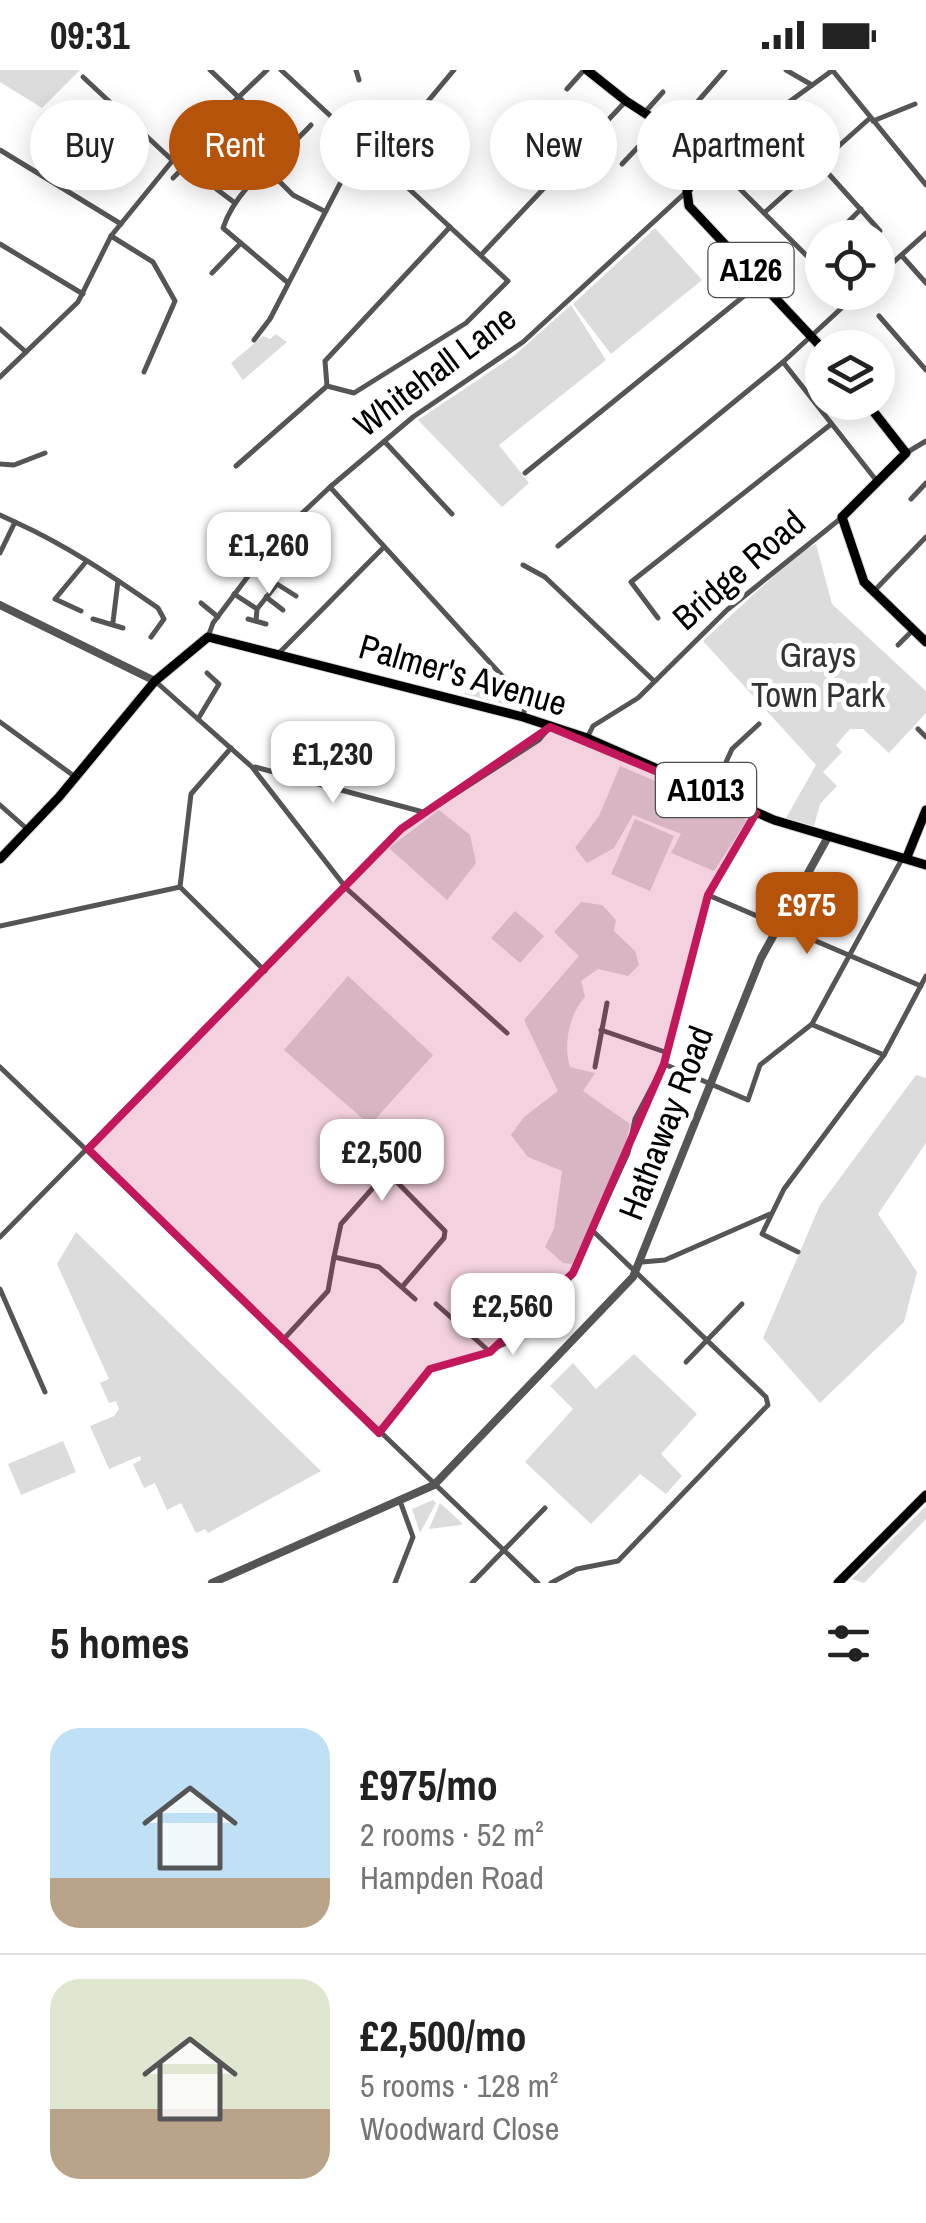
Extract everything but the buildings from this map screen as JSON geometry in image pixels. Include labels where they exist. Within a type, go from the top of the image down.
[{"type":"main road","points":[[586,70],[637,109]]},
{"type":"main road","name":"A126","points":[[686,191],[689,206],[807,330]]},
{"type":"main road","points":[[880,420],[906,453]]},
{"type":"main road","name":"Bridge Road","points":[[842,516],[906,453]]},
{"type":"main road","points":[[842,516],[864,582],[926,641]]},
{"type":"main road","points":[[0,858],[76,778],[155,681],[208,637]]},
{"type":"main road","name":"Palmer's Avenue","points":[[208,637],[523,717],[586,738]]},
{"type":"main road","name":"A1013","points":[[586,738],[756,813],[905,857]]},
{"type":"main road","points":[[926,810],[905,857],[926,864]]},
{"type":"main road","points":[[838,1583],[926,1494]]},
{"type":"street","points":[[210,70],[239,100]]},
{"type":"street","points":[[233,100],[267,70]]},
{"type":"street","points":[[281,70],[508,281],[466,322],[354,392],[327,386]]},
{"type":"street","points":[[356,70],[359,80]]},
{"type":"street","points":[[429,100],[454,70]]},
{"type":"street","points":[[566,90],[586,70]]},
{"type":"street","points":[[698,100],[725,70]]},
{"type":"street","points":[[786,70],[812,85]]},
{"type":"street","points":[[791,100],[833,70],[926,185]]},
{"type":"street","points":[[83,76],[169,156]]},
{"type":"street","points":[[657,100],[664,92]]},
{"type":"street","points":[[482,256],[626,102]]},
{"type":"street","points":[[840,145],[871,119],[915,104]]},
{"type":"street","points":[[300,137],[311,125]]},
{"type":"street","points":[[622,164],[637,148]]},
{"type":"street","points":[[0,150],[121,224]]},
{"type":"street","points":[[0,378],[83,294],[111,236],[169,165]]},
{"type":"street","points":[[840,185],[870,220]]},
{"type":"street","points":[[218,190],[235,203]]},
{"type":"street","points":[[247,190],[235,203],[224,228],[286,282]]},
{"type":"street","points":[[288,190],[324,211]]},
{"type":"street","points":[[254,340],[270,318],[339,190]]},
{"type":"street","points":[[741,190],[805,253]]},
{"type":"street","points":[[764,212],[789,190]]},
{"type":"street","name":"Whitehall Lane","points":[[208,637],[234,594],[279,535],[330,487],[446,393],[523,342],[686,191]]},
{"type":"street","points":[[850,220],[861,209]]},
{"type":"street","points":[[327,386],[325,361],[450,227]]},
{"type":"street","points":[[895,260],[926,232]]},
{"type":"street","points":[[111,236],[153,262],[174,301],[144,372]]},
{"type":"street","points":[[0,244],[83,294]]},
{"type":"street","points":[[212,273],[240,244]]},
{"type":"street","points":[[901,255],[926,284]]},
{"type":"street","points":[[525,473],[762,282]]},
{"type":"street","points":[[818,330],[840,310]]},
{"type":"street","points":[[879,316],[926,370]]},
{"type":"street","points":[[0,329],[26,352]]},
{"type":"street","points":[[558,546],[805,342]]},
{"type":"street","points":[[783,362],[876,480]]},
{"type":"street","points":[[236,466],[327,386]]},
{"type":"street","points":[[658,618],[631,582],[830,425]]},
{"type":"street","name":"Bridge Road","points":[[906,453],[926,441]]},
{"type":"street","points":[[385,442],[452,514]]},
{"type":"street","points":[[0,464],[14,464],[45,453]]},
{"type":"street","points":[[911,499],[926,483]]},
{"type":"street","points":[[330,487],[526,702],[523,717]]},
{"type":"street","points":[[0,515],[65,545],[84,564],[118,580],[158,608],[164,619],[152,637]]},
{"type":"street","name":"Bridge Road","points":[[586,738],[593,726],[655,682],[727,610],[842,516]]},
{"type":"street","points":[[0,553],[14,522]]},
{"type":"street","points":[[873,592],[926,537]]},
{"type":"street","points":[[279,653],[384,546]]},
{"type":"street","points":[[55,599],[84,564]]},
{"type":"street","points":[[523,565],[532,574],[546,577],[655,682]]},
{"type":"street","points":[[113,622],[118,580]]},
{"type":"street","points":[[266,624],[252,620],[278,584],[296,596]]},
{"type":"street","points":[[234,594],[257,609]]},
{"type":"street","points":[[47,596],[81,612]]},
{"type":"street","points":[[266,598],[283,610]]},
{"type":"street","points":[[201,603],[218,617]]},
{"type":"street","points":[[0,606],[155,681],[252,766],[345,885],[507,1033]]},
{"type":"street","points":[[93,619],[124,628]]},
{"type":"street","points":[[898,646],[913,630]]},
{"type":"street","points":[[198,719],[219,684],[207,673]]},
{"type":"street","points":[[0,722],[76,778]]},
{"type":"street","points":[[712,793],[732,749],[759,724]]},
{"type":"street","points":[[0,1238],[266,971],[345,885],[423,812],[539,740],[550,727]]},
{"type":"street","points":[[918,730],[926,738]]},
{"type":"street","points":[[180,886],[191,794],[230,748]]},
{"type":"street","points":[[252,766],[423,812]]},
{"type":"street","points":[[0,805],[28,830]]},
{"type":"street","points":[[379,1432],[430,1369],[490,1352],[518,1330],[573,1273],[594,1232],[628,1153],[636,1120],[668,1053],[708,895],[756,813]]},
{"type":"street","name":"Hathaway Road","points":[[212,1583],[434,1485],[638,1271],[776,926],[828,837]]},
{"type":"street","points":[[664,1064],[748,1100],[760,1066],[812,1024],[905,857]]},
{"type":"street","points":[[0,926],[180,886]]},
{"type":"street","points":[[180,886],[266,971]]},
{"type":"street","points":[[708,895],[920,986]]},
{"type":"street","points":[[798,1252],[762,1234],[784,1189],[884,1055],[926,976]]},
{"type":"street","points":[[595,1067],[607,1003]]},
{"type":"street","points":[[812,1024],[884,1055]]},
{"type":"street","points":[[601,1030],[668,1053]]},
{"type":"street","points":[[0,1067],[538,1583]]},
{"type":"street","points":[[282,1341],[328,1290],[341,1224],[414,1144],[422,1145],[439,1162]]},
{"type":"street","points":[[387,1172],[446,1231],[402,1287]]},
{"type":"street","points":[[642,1262],[665,1260],[772,1213]]},
{"type":"street","points":[[550,1583],[577,1569],[618,1561],[768,1405],[766,1397],[594,1232]]},
{"type":"street","points":[[334,1257],[371,1263],[415,1299]]},
{"type":"street","points":[[456,1322],[509,1278],[528,1297],[546,1281]]},
{"type":"street","points":[[0,1290],[45,1392]]},
{"type":"street","points":[[489,1294],[518,1330]]},
{"type":"street","points":[[436,1304],[490,1352]]},
{"type":"street","points":[[686,1362],[742,1304]]},
{"type":"street","points":[[395,1583],[412,1537],[400,1501]]},
{"type":"street","points":[[472,1583],[545,1508]]},
{"type":"highlighted area","points":[[550,727],[756,813],[708,895],[664,1064],[573,1273],[490,1352],[430,1369],[379,1433],[88,1149],[401,829]]},
{"type":"green space","points":[[0,70],[80,70],[50,100],[30,101],[0,82]]},
{"type":"green space","points":[[655,228],[702,280],[611,354],[573,304]]},
{"type":"green space","points":[[571,305],[606,360],[499,445],[529,483],[502,507],[418,420],[515,355]]},
{"type":"green space","points":[[276,334],[287,342],[243,380],[231,363],[263,336],[270,339]]},
{"type":"green space","name":"Grays Town Park","points":[[816,544],[832,604],[926,691],[926,713],[889,753],[863,729],[850,729],[836,745],[842,752],[823,772],[837,786],[820,804],[814,826],[786,818],[816,765],[703,641],[801,551]]},
{"type":"green space","points":[[487,669],[517,703],[516,707],[464,694]]},
{"type":"green space","points":[[620,766],[747,820],[714,871],[671,853],[681,834],[633,815],[614,848],[587,863],[575,848],[599,816]]},
{"type":"green space","points":[[439,810],[470,835],[476,863],[447,900],[389,848]]},
{"type":"green space","points":[[635,819],[674,836],[650,891],[611,874]]},
{"type":"green space","points":[[581,902],[602,905],[616,920],[614,931],[635,951],[639,965],[628,976],[598,969],[581,981],[585,997],[569,1030],[570,1067],[595,1073],[583,1091],[630,1124],[624,1152],[572,1264],[563,1263],[545,1247],[554,1229],[562,1171],[528,1157],[511,1135],[524,1117],[558,1091],[524,1020],[579,956],[554,932]]},
{"type":"green space","points":[[515,911],[544,936],[520,963],[491,938]]},
{"type":"green space","points":[[348,976],[433,1055],[370,1125],[284,1050]]},
{"type":"green space","points":[[916,1075],[926,1078],[926,1143],[878,1214],[917,1272],[904,1322],[820,1403],[763,1338],[820,1205]]},
{"type":"green space","points":[[76,1232],[321,1471],[208,1533],[205,1529],[196,1533],[181,1503],[167,1510],[155,1483],[144,1488],[133,1464],[141,1460],[140,1456],[109,1469],[90,1426],[114,1416],[119,1409],[116,1401],[109,1403],[100,1383],[109,1379],[57,1264]]},
{"type":"green space","points":[[634,1354],[697,1414],[661,1454],[682,1476],[666,1494],[640,1474],[591,1524],[525,1462],[573,1409],[550,1386],[573,1363],[596,1389]]},
{"type":"green space","points":[[63,1441],[76,1472],[21,1495],[8,1464]]},
{"type":"green space","points":[[433,1500],[436,1503],[420,1533],[412,1509]]},
{"type":"green space","points":[[440,1503],[462,1523],[461,1525],[429,1529]]},
{"type":"green space","points":[[926,1506],[926,1519],[864,1583],[852,1579]]}]
